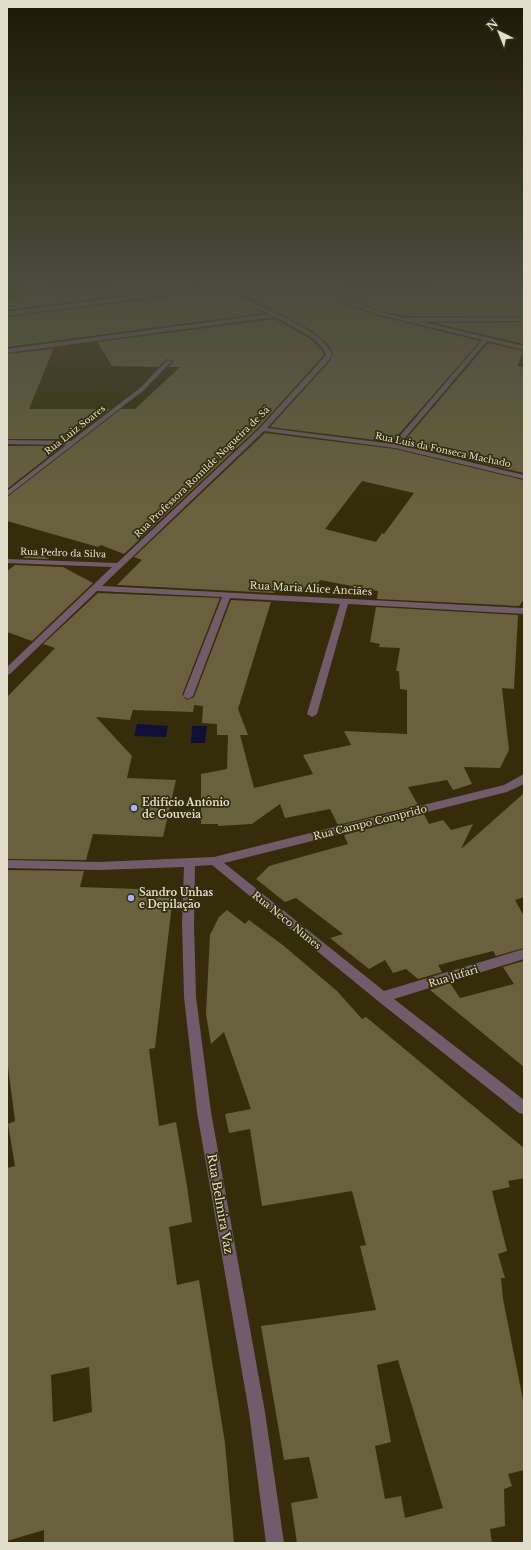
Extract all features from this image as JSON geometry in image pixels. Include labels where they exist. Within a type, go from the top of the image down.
[{"type":"street","name":"Rua Professora Romilde Nogueira de Sá","points":[[7,672],[262,429],[328,357]]},
{"type":"street","points":[[395,446],[470,357]]},
{"type":"street","name":"Rua Luiz Soares","points":[[7,494],[142,389],[169,361]]},
{"type":"street","name":"Rua Luis da Fonseca Machado","points":[[262,429],[395,446],[524,477]]},
{"type":"street","points":[[7,442],[72,443]]},
{"type":"street","name":"Rua Pedro da Silva","points":[[7,561],[118,565]]},
{"type":"street","name":"Rua Maria Alice Anciães","points":[[96,588],[524,611]]},
{"type":"street","points":[[188,696],[227,594]]},
{"type":"street","points":[[312,714],[345,601]]},
{"type":"street","name":"Rua Campo Comprido","points":[[214,861],[507,788],[520,782],[524,778]]},
{"type":"street","points":[[7,864],[99,866],[214,861]]},
{"type":"street","name":"Rua Neco Nunes","points":[[214,861],[382,997],[524,1108]]},
{"type":"street","name":"Rua Belmira Vaz","points":[[190,863],[188,923],[190,997],[204,1112],[257,1412],[275,1543]]},
{"type":"street","name":"Rua Jufari","points":[[382,997],[524,954]]},
{"type":"shaded area","points":[[137,724],[168,726],[166,737],[134,736]]},
{"type":"shaded area","points":[[192,726],[207,726],[205,743],[191,743]]},
{"type":"building","points":[[7,357],[50,357],[29,409],[110,409],[70,439],[7,439]]},
{"type":"building","points":[[107,357],[322,357],[259,427],[124,554],[101,545],[98,547],[7,521],[7,497],[121,409],[135,409],[180,367],[168,367],[174,361],[167,359],[158,367],[112,366]]},
{"type":"building","points":[[332,357],[466,357],[392,442],[270,427],[330,361]]},
{"type":"building","points":[[476,357],[521,357],[517,366],[524,367],[524,473],[402,444]]},
{"type":"building","points":[[265,433],[395,449],[524,480],[524,599],[519,606],[377,599],[378,591],[320,580],[316,586],[307,584],[302,592],[275,590],[274,593],[117,585],[142,560],[134,557]],"holes":[[[362,481],[414,493],[384,534],[382,533],[376,542],[325,529]]]},
{"type":"building","points":[[7,446],[62,446],[7,489]]},
{"type":"building","points":[[32,550],[49,559],[23,558]]},
{"type":"building","points":[[15,565],[63,567],[93,583],[32,641],[7,632],[7,571]]},
{"type":"building","points":[[98,593],[220,598],[182,695],[187,700],[194,697],[231,600],[271,602],[238,709],[248,735],[240,735],[254,788],[313,774],[303,755],[351,745],[344,731],[407,734],[407,690],[400,689],[399,671],[396,671],[400,648],[379,647],[380,644],[370,642],[376,607],[518,615],[514,689],[502,688],[509,750],[500,768],[464,767],[472,784],[453,790],[447,780],[408,787],[418,805],[338,825],[330,809],[285,818],[280,804],[252,824],[218,826],[218,824],[201,824],[201,774],[227,769],[228,735],[217,735],[217,724],[202,723],[203,706],[194,705],[193,712],[133,710],[130,720],[96,717],[132,756],[127,778],[176,780],[163,837],[93,834],[86,860],[7,859],[7,697],[55,648],[43,644]]},
{"type":"building","points":[[524,793],[524,897],[515,900],[524,916],[524,948],[496,956],[493,951],[438,965],[442,972],[418,979],[406,969],[393,973],[385,960],[369,969],[330,938],[343,934],[296,898],[285,902],[256,879],[269,866],[348,844],[344,835],[424,814],[429,824],[443,820],[451,830],[473,824],[461,849]]},
{"type":"building","points":[[7,870],[84,871],[80,887],[168,890],[173,896],[155,1048],[149,1049],[159,1126],[176,1122],[192,1222],[169,1227],[177,1285],[199,1280],[225,1443],[234,1543],[44,1543],[44,1530],[7,1541],[7,1168],[15,1166],[8,1124],[15,1121],[7,1059]],"holes":[[[89,1367],[92,1412],[53,1422],[51,1375]]]},
{"type":"building","points":[[227,910],[245,924],[249,920],[284,946],[337,991],[362,1019],[366,1017],[524,1148],[524,1178],[508,1181],[510,1187],[492,1191],[507,1251],[498,1254],[505,1278],[501,1278],[503,1299],[524,1405],[524,1470],[508,1474],[512,1486],[504,1489],[505,1526],[490,1529],[492,1543],[297,1543],[291,1503],[318,1498],[309,1457],[284,1460],[261,1326],[376,1310],[360,1246],[366,1245],[352,1191],[262,1206],[250,1129],[229,1133],[225,1114],[251,1109],[224,1032],[211,1044],[206,1014],[210,935],[219,917]],"holes":[[[398,1360],[443,1508],[405,1518],[401,1496],[385,1499],[375,1446],[391,1442],[377,1365]]]},
{"type":"building","points":[[524,961],[524,1067],[430,990],[450,983],[460,998],[514,984],[503,967]]},
{"type":"place","name":"Edifício Antônio de Gouveia","points":[[134,808]]},
{"type":"place","name":"Sandro Unhas e Depilação","points":[[131,898]]}]
